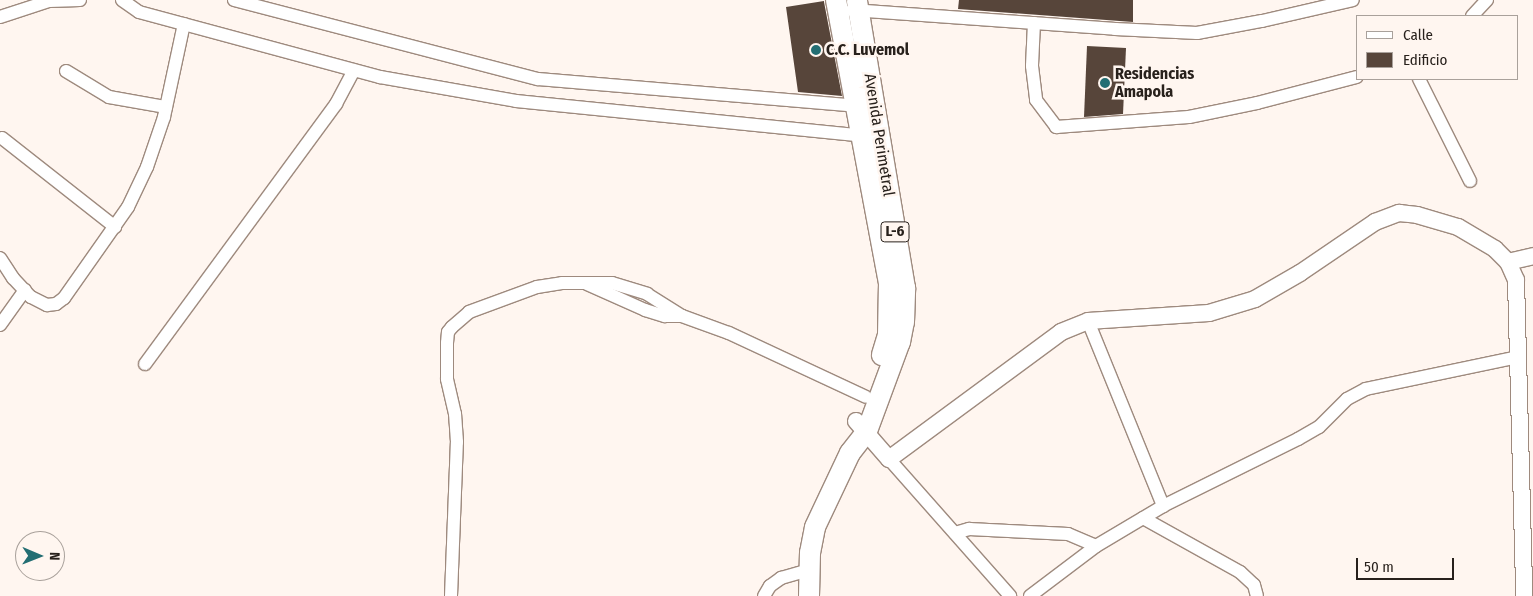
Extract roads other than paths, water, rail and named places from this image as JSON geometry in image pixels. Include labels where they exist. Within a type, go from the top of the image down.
[{"type":"main road","name":"Avenida Perimetral","points":[[858,3],[865,107]]},
{"type":"main road","name":"Avenida Perimetral","points":[[838,6],[865,107],[890,307],[888,335],[866,397],[861,426]]},
{"type":"main road","name":"Avenida Perimetral","points":[[809,570],[815,527],[900,342],[905,306],[905,288],[870,136]]},
{"type":"main road","name":"L-6","points":[[809,570],[809,596]]},
{"type":"street","points":[[0,17],[49,0],[80,0]]},
{"type":"street","points":[[122,0],[139,12],[380,77],[516,101],[870,136]]},
{"type":"street","points":[[234,0],[262,4],[538,79],[865,107]]},
{"type":"street","points":[[838,6],[858,3],[1034,23],[1196,33],[1262,21],[1353,0]]},
{"type":"street","points":[[1473,15],[1487,0]]},
{"type":"street","points":[[1034,23],[1032,66],[1036,100],[1056,127],[1189,117],[1257,103],[1356,77]]},
{"type":"street","points":[[0,258],[25,290],[43,304],[52,305],[60,302],[128,207],[147,167],[166,107],[184,24]]},
{"type":"street","points":[[145,364],[336,104],[354,70]]},
{"type":"street","points":[[66,71],[110,97],[166,107]]},
{"type":"street","points":[[1419,80],[1470,182]]},
{"type":"street","points":[[2,138],[115,227]]},
{"type":"street","points":[[889,459],[1061,332],[1088,322],[1210,313],[1255,299],[1300,273],[1375,222],[1399,213],[1417,215],[1458,228],[1495,249],[1508,262],[1516,280],[1524,596]]},
{"type":"street","points":[[1508,262],[1533,256]]},
{"type":"street","points":[[451,596],[457,442],[455,414],[446,379],[448,332],[456,322],[469,312],[531,288],[562,283],[587,284],[645,310],[666,316],[682,316],[728,333],[866,397]]},
{"type":"street","points":[[0,325],[25,290]]},
{"type":"street","points":[[1088,322],[1162,506]]},
{"type":"street","points":[[1030,596],[1096,546],[1162,506],[1319,427],[1347,398],[1366,389],[1518,357]]},
{"type":"street","points":[[861,426],[1010,596]]},
{"type":"street","points":[[1143,518],[1240,572],[1254,585],[1257,596]]},
{"type":"street","points":[[954,533],[969,530],[1068,534],[1096,546]]},
{"type":"street","points":[[764,596],[770,586],[781,578],[809,570]]},
{"type":"street","points":[[1524,596],[1533,584]]},
{"type":"place","name":"C.C. Luvemol","points":[[816,50]]},
{"type":"place","name":"Residencias Amapola","points":[[1105,83]]}]
